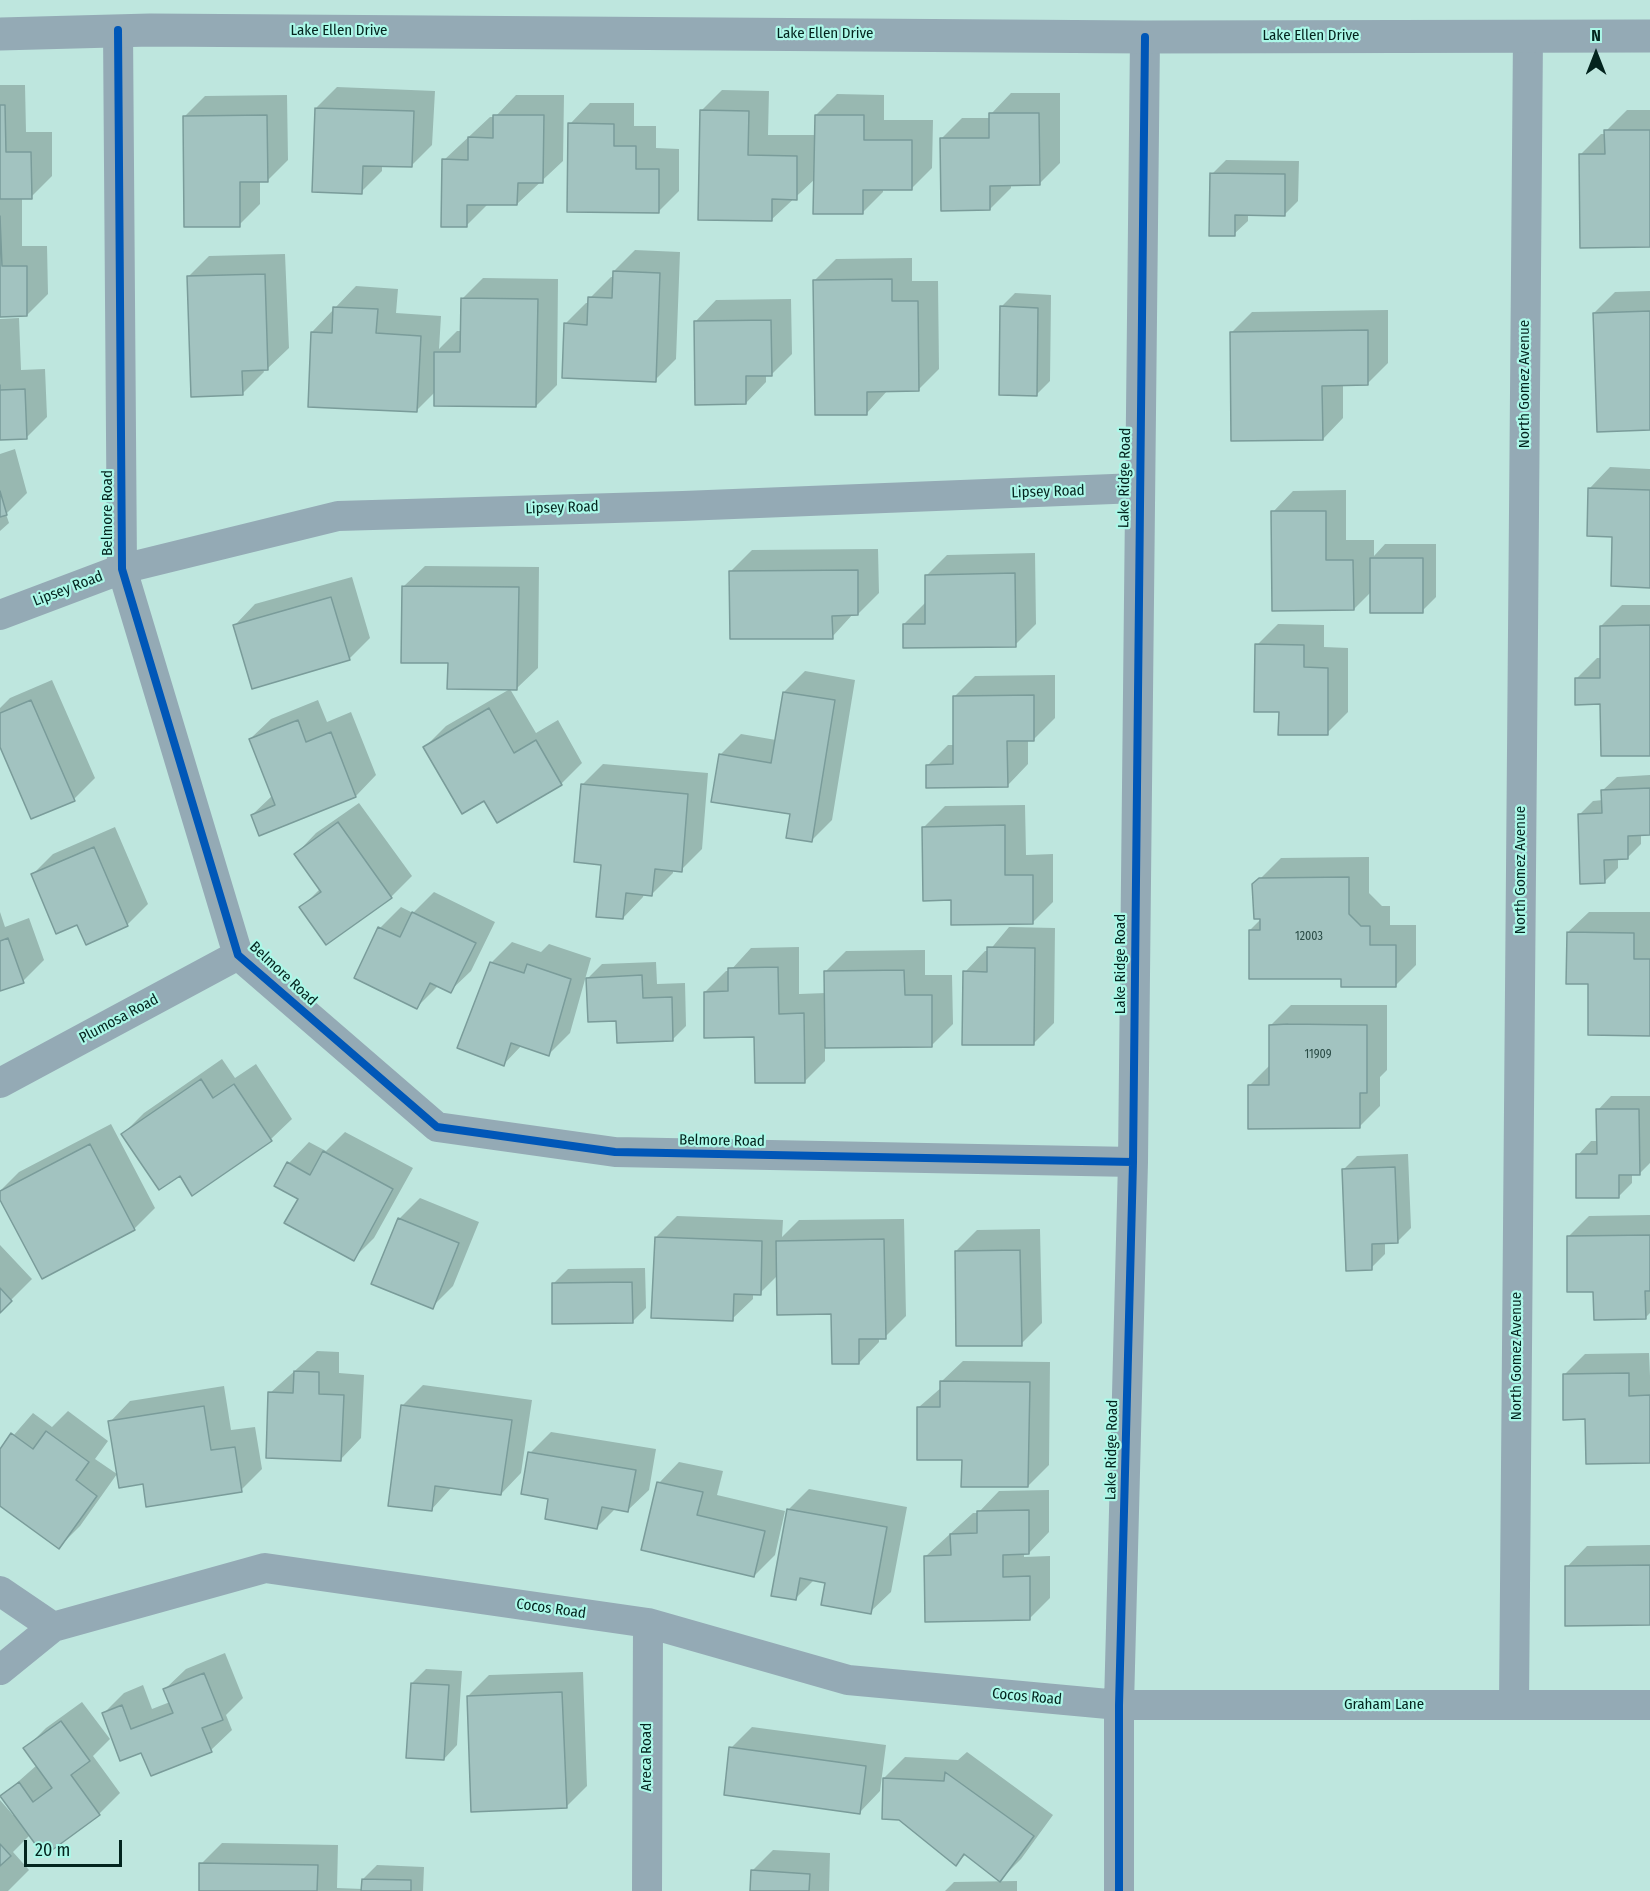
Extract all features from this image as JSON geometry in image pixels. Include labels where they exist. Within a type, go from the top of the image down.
[{"type":"street","name":"Lake Ellen Drive","points":[[0,34],[118,30],[1145,37],[1650,36]]},
{"type":"street","name":"Belmore Road","points":[[118,30],[122,569],[238,955],[437,1127],[615,1152],[1133,1162]]},
{"type":"street","name":"North Gomez Avenue","points":[[1514,1704],[1528,35]]},
{"type":"street","name":"Lake Ridge Road","points":[[1119,1891],[1119,1705],[1133,1162],[1138,488],[1145,37]]},
{"type":"street","name":"Lipsey Road","points":[[0,615],[122,569],[338,516],[683,506],[1138,488]]},
{"type":"street","name":"Plumosa Road","points":[[0,1083],[238,955]]},
{"type":"street","name":"Cocos Road","points":[[0,1670],[53,1627],[265,1568],[648,1623],[848,1680],[1119,1705]]},
{"type":"street","points":[[0,1591],[53,1627]]},
{"type":"street","name":"Areca Road","points":[[646,1891],[648,1623]]},
{"type":"street","name":"Graham Lane","points":[[1119,1705],[1650,1706]]},
{"type":"building","points":[[0,105],[5,105],[6,152],[31,152],[32,199],[0,199]]},
{"type":"building","points":[[315,108],[414,111],[412,167],[363,166],[362,194],[312,192]]},
{"type":"building","points":[[700,110],[749,111],[748,155],[797,156],[797,200],[772,199],[772,221],[698,220]]},
{"type":"building","points":[[989,113],[1039,113],[1040,185],[990,186],[990,210],[941,211],[940,138],[989,138]]},
{"type":"building","points":[[267,115],[268,182],[240,182],[240,227],[184,227],[183,116]]},
{"type":"building","points":[[493,115],[544,115],[543,183],[518,183],[517,205],[467,205],[467,227],[441,227],[442,159],[468,160],[468,137],[493,138]]},
{"type":"building","points":[[815,115],[864,115],[864,140],[912,140],[912,190],[863,190],[863,214],[813,214]]},
{"type":"building","points":[[568,123],[614,124],[614,146],[636,146],[636,169],[659,169],[659,213],[567,212]]},
{"type":"building","points":[[1604,130],[1650,130],[1650,247],[1580,248],[1579,154],[1605,154]]},
{"type":"building","points":[[1210,173],[1285,174],[1285,216],[1235,215],[1235,236],[1209,236]]},
{"type":"building","points":[[0,216],[2,266],[27,266],[27,316],[0,317]]},
{"type":"building","points":[[613,271],[660,273],[656,382],[562,378],[564,323],[587,325],[588,297],[612,298]]},
{"type":"building","points":[[265,274],[268,370],[242,371],[243,395],[191,397],[187,276]]},
{"type":"building","points":[[892,279],[892,301],[918,301],[919,391],[867,392],[867,415],[815,415],[813,280]]},
{"type":"building","points":[[461,298],[538,299],[536,407],[434,406],[434,352],[460,352]]},
{"type":"building","points":[[1000,306],[1038,308],[1037,396],[999,395]]},
{"type":"building","points":[[333,307],[378,309],[376,333],[421,336],[417,412],[308,407],[311,332],[332,333]]},
{"type":"building","points":[[1650,311],[1650,430],[1597,432],[1593,313]]},
{"type":"building","points":[[771,320],[772,376],[746,376],[746,404],[695,405],[694,321]]},
{"type":"building","points":[[1368,330],[1368,385],[1322,386],[1323,440],[1231,441],[1230,332]]},
{"type":"building","points":[[25,389],[27,439],[0,440],[0,390]]},
{"type":"building","points":[[1588,488],[1650,490],[1650,588],[1611,586],[1612,537],[1587,536]]},
{"type":"building","points":[[0,491],[7,515],[0,517]]},
{"type":"building","points":[[1271,511],[1326,511],[1326,560],[1353,560],[1354,610],[1272,611]]},
{"type":"building","points":[[1370,558],[1423,558],[1423,613],[1370,613]]},
{"type":"building","points":[[858,570],[858,615],[832,616],[833,639],[730,639],[729,571]]},
{"type":"building","points":[[1015,573],[1016,647],[903,648],[903,624],[925,624],[925,575]]},
{"type":"building","points":[[402,586],[519,587],[517,690],[447,689],[448,663],[401,663]]},
{"type":"building","points":[[331,597],[350,660],[252,689],[233,625]]},
{"type":"building","points":[[1650,625],[1650,756],[1601,756],[1600,704],[1575,705],[1575,678],[1600,678],[1600,626]]},
{"type":"building","points":[[1255,644],[1304,645],[1304,667],[1328,668],[1328,735],[1278,735],[1279,712],[1254,712]]},
{"type":"building","points":[[783,692],[835,700],[812,842],[786,838],[790,814],[711,802],[719,754],[771,763]]},
{"type":"building","points":[[1034,695],[1034,741],[1007,741],[1008,787],[926,788],[926,765],[953,764],[953,696]]},
{"type":"building","points":[[31,700],[75,801],[31,819],[0,747],[0,713]]},
{"type":"building","points":[[489,708],[514,753],[536,740],[562,785],[497,823],[484,801],[462,814],[423,747]]},
{"type":"building","points":[[298,720],[306,742],[331,732],[356,797],[259,836],[251,815],[275,805],[249,739]]},
{"type":"building","points":[[581,784],[688,794],[682,872],[655,869],[652,896],[626,893],[623,919],[596,917],[601,865],[574,862]]},
{"type":"building","points":[[1650,788],[1650,835],[1628,836],[1628,859],[1604,860],[1605,883],[1580,884],[1578,814],[1602,813],[1601,790]]},
{"type":"building","points":[[338,822],[392,898],[326,945],[299,907],[321,892],[294,854]]},
{"type":"building","points":[[1005,825],[1005,875],[1033,875],[1033,924],[951,925],[951,900],[923,901],[922,827]]},
{"type":"building","points":[[94,847],[128,926],[86,945],[77,925],[56,934],[31,874]]},
{"type":"building","points":[[1349,877],[1349,914],[1361,926],[1370,926],[1370,945],[1396,945],[1396,987],[1341,987],[1341,979],[1249,979],[1249,930],[1260,930],[1260,919],[1254,919],[1252,884],[1259,878]]},
{"type":"building","points":[[412,912],[476,943],[451,993],[430,983],[417,1009],[354,978],[378,927],[400,937]]},
{"type":"building","points":[[1567,932],[1634,933],[1634,959],[1650,959],[1650,1036],[1588,1035],[1588,984],[1566,984]]},
{"type":"building","points":[[8,938],[24,983],[0,991],[0,941]]},
{"type":"building","points":[[987,947],[1035,948],[1034,1045],[962,1045],[963,971],[987,972]]},
{"type":"building","points":[[490,962],[524,973],[527,964],[571,979],[549,1056],[511,1043],[504,1066],[457,1048]]},
{"type":"building","points":[[778,967],[779,1014],[804,1013],[805,1083],[755,1083],[754,1037],[704,1038],[704,992],[728,991],[728,968]]},
{"type":"building","points":[[904,970],[905,995],[932,995],[932,1047],[825,1048],[824,971]]},
{"type":"building","points":[[642,975],[643,998],[672,997],[673,1041],[617,1043],[616,1021],[588,1022],[586,978]]},
{"type":"building","points":[[1269,1025],[1367,1025],[1367,1093],[1360,1093],[1360,1128],[1248,1129],[1248,1085],[1269,1085]]},
{"type":"building","points":[[201,1079],[213,1098],[234,1084],[272,1141],[192,1196],[180,1176],[159,1190],[121,1134]]},
{"type":"building","points":[[1596,1109],[1639,1109],[1640,1175],[1619,1175],[1619,1198],[1576,1198],[1576,1154],[1597,1154]]},
{"type":"building","points":[[90,1144],[135,1230],[42,1279],[0,1200],[0,1191]]},
{"type":"building","points":[[323,1151],[393,1189],[354,1261],[284,1223],[298,1199],[274,1186],[287,1162],[310,1175]]},
{"type":"building","points":[[1395,1167],[1398,1243],[1372,1244],[1372,1270],[1346,1271],[1342,1169]]},
{"type":"building","points":[[398,1218],[459,1243],[433,1309],[371,1284]]},
{"type":"building","points":[[1650,1235],[1650,1291],[1645,1291],[1646,1319],[1594,1320],[1593,1292],[1567,1292],[1567,1236]]},
{"type":"building","points":[[655,1237],[762,1241],[761,1295],[734,1294],[733,1321],[651,1318]]},
{"type":"building","points":[[884,1239],[886,1339],[859,1339],[859,1364],[832,1364],[831,1314],[777,1315],[776,1241]]},
{"type":"building","points":[[1020,1250],[1022,1346],[956,1346],[955,1251]]},
{"type":"building","points":[[632,1282],[633,1323],[552,1324],[552,1283]]},
{"type":"building","points":[[0,1288],[12,1301],[0,1313]]},
{"type":"building","points":[[294,1371],[319,1372],[319,1394],[344,1395],[341,1461],[266,1458],[268,1392],[293,1393]]},
{"type":"building","points":[[1629,1373],[1629,1396],[1650,1395],[1650,1463],[1586,1464],[1585,1419],[1563,1420],[1563,1374]]},
{"type":"building","points":[[940,1381],[1030,1382],[1028,1487],[961,1487],[962,1460],[917,1460],[917,1407],[940,1407]]},
{"type":"building","points":[[401,1405],[512,1420],[501,1495],[435,1486],[432,1511],[388,1506]]},
{"type":"building","points":[[204,1406],[211,1450],[235,1447],[242,1492],[146,1507],[143,1484],[119,1488],[108,1421]]},
{"type":"building","points":[[46,1431],[89,1462],[76,1480],[97,1496],[59,1549],[0,1506],[0,1449],[11,1433],[33,1449]]},
{"type":"building","points":[[528,1452],[636,1470],[628,1512],[602,1507],[597,1529],[545,1519],[548,1499],[521,1494]]},
{"type":"building","points":[[657,1482],[703,1492],[697,1515],[765,1531],[754,1577],[641,1550]]},
{"type":"building","points":[[787,1509],[887,1527],[871,1614],[821,1605],[825,1583],[800,1578],[796,1600],[771,1596]]},
{"type":"building","points":[[1029,1510],[1029,1554],[1003,1555],[1003,1577],[1030,1576],[1030,1620],[925,1622],[924,1556],[951,1555],[950,1534],[977,1533],[977,1511]]},
{"type":"building","points":[[1650,1565],[1650,1625],[1565,1626],[1565,1566]]},
{"type":"building","points":[[204,1673],[223,1720],[202,1728],[212,1752],[151,1776],[141,1753],[120,1761],[102,1713],[122,1705],[131,1729],[173,1713],[163,1689]]},
{"type":"building","points":[[411,1683],[449,1685],[444,1760],[406,1758]]},
{"type":"building","points":[[562,1692],[567,1808],[471,1812],[467,1696]]},
{"type":"building","points":[[61,1721],[90,1761],[71,1775],[100,1815],[44,1856],[0,1796],[19,1782],[33,1802],[52,1788],[23,1748]]},
{"type":"building","points":[[729,1747],[866,1766],[860,1814],[724,1795]]},
{"type":"building","points":[[945,1772],[1034,1836],[1000,1882],[964,1854],[956,1866],[899,1820],[882,1819],[883,1778],[944,1781]]},
{"type":"building","points":[[0,1844],[11,1856],[0,1866]]},
{"type":"building","points":[[199,1863],[318,1865],[317,1891],[199,1891]]},
{"type":"building","points":[[751,1870],[810,1874],[809,1891],[750,1891]]},
{"type":"building","points":[[362,1879],[411,1880],[411,1891],[361,1891]]},
{"type":"cycle path","points":[[118,30],[122,569],[238,955],[437,1127],[615,1152],[1133,1162]]},
{"type":"cycle path","points":[[1119,1891],[1119,1705],[1133,1162],[1145,37]]}]
